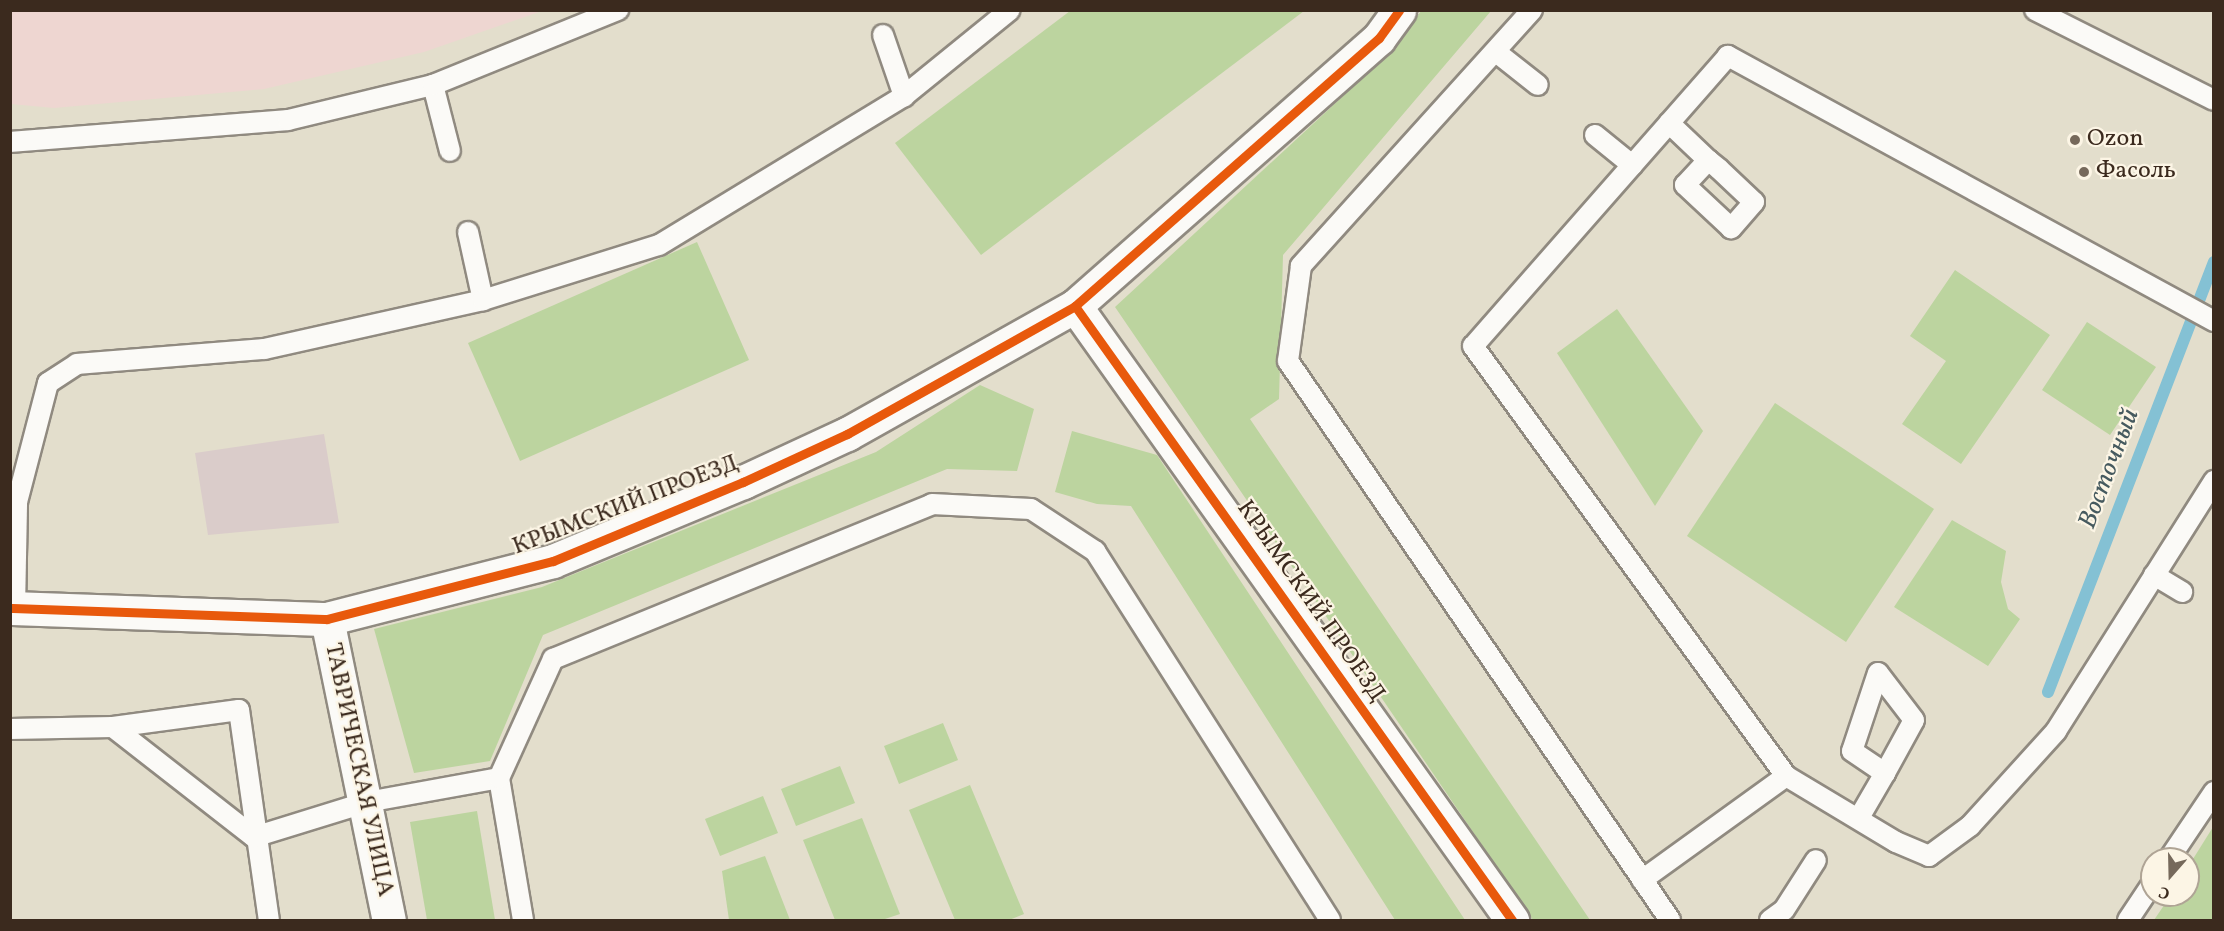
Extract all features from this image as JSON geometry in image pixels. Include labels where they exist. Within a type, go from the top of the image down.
[{"type":"street","name":"КРЫМСКИЙ ПРОЕЗД","points":[[13,609],[327,619],[553,561],[732,487],[847,435],[1075,306],[1379,38],[1399,10]]},
{"type":"street","name":"КРЫМСКИЙ ПРОЕЗД","points":[[1075,306],[1512,921]]},
{"type":"street","name":"ТАВРИЧЕСКАЯ УЛИЦА","points":[[327,619],[367,802],[389,921]]},
{"type":"lane","points":[[10,142],[288,120],[433,85],[618,10]]},
{"type":"lane","points":[[13,609],[14,502],[48,383],[77,364],[264,349],[483,300],[659,245],[904,96],[1010,10]]},
{"type":"lane","points":[[1532,10],[1301,266],[1288,361],[1670,921]]},
{"type":"lane","points":[[2035,10],[2214,100]]},
{"type":"lane","points":[[883,35],[904,96]]},
{"type":"lane","points":[[1496,52],[1538,85]]},
{"type":"lane","points":[[2214,321],[1728,56],[1473,346],[1786,776],[1860,816],[1896,842],[1929,856],[1970,826],[2056,731],[2214,481]]},
{"type":"lane","points":[[433,85],[450,152]]},
{"type":"lane","points":[[1669,123],[1708,160]]},
{"type":"lane","points":[[1595,135],[1632,165]]},
{"type":"lane","points":[[468,232],[483,300]]},
{"type":"lane","points":[[523,921],[499,777],[553,659],[932,504],[1031,509],[1095,551],[1330,921]]},
{"type":"lane","points":[[2154,575],[2182,592]]},
{"type":"lane","points":[[10,729],[113,727],[239,710],[254,837],[268,921]]},
{"type":"lane","points":[[113,727],[254,837]]},
{"type":"lane","points":[[1860,816],[1885,773]]},
{"type":"lane","points":[[1642,880],[1786,776]]},
{"type":"lane","points":[[254,837],[367,802],[499,777]]},
{"type":"lane","points":[[2177,847],[2214,792]]},
{"type":"lane","points":[[1770,921],[1784,910],[1816,860]]},
{"type":"lane","points":[[2128,921],[2140,902]]},
{"type":"shaded area","points":[[10,11],[542,11],[424,52],[264,89],[54,108],[11,104]]},
{"type":"shaded area","points":[[324,434],[339,523],[208,535],[195,453]]},
{"type":"green space","points":[[1070,11],[1304,11],[981,255],[895,143]]},
{"type":"green space","points":[[1421,11],[1491,11],[1283,255],[1279,399],[1250,419],[1590,920],[1533,920],[1115,307],[1395,48]]},
{"type":"green space","points":[[697,242],[749,360],[520,461],[468,343]]},
{"type":"green space","points":[[1955,270],[2050,335],[1961,464],[1902,424],[1946,361],[1910,336]]},
{"type":"green space","points":[[1617,309],[1703,431],[1655,506],[1557,353]]},
{"type":"green space","points":[[2087,322],[2156,367],[2110,435],[2042,390]]},
{"type":"green space","points":[[980,385],[1034,409],[1017,471],[947,469],[543,635],[490,761],[414,773],[374,629],[542,587],[876,452]]},
{"type":"green space","points":[[1775,403],[1934,509],[1846,642],[1687,536]]},
{"type":"green space","points":[[1072,431],[1157,455],[1465,920],[1395,920],[1131,506],[1097,504],[1055,492]]},
{"type":"green space","points":[[1952,520],[2006,551],[2001,582],[2008,609],[2020,619],[1988,666],[1894,607]]},
{"type":"green space","points":[[943,723],[958,760],[899,784],[884,746]]},
{"type":"green space","points":[[840,766],[855,803],[796,826],[781,789]]},
{"type":"green space","points":[[970,785],[1024,914],[1009,920],[955,920],[909,810]]},
{"type":"green space","points":[[763,796],[778,833],[720,856],[705,819]]},
{"type":"green space","points":[[477,811],[495,920],[427,920],[410,822]]},
{"type":"green space","points":[[862,818],[900,914],[882,920],[835,920],[803,840]]},
{"type":"green space","points":[[2213,827],[2213,920],[2154,920],[2163,907],[2200,907],[2200,848]]},
{"type":"green space","points":[[765,856],[790,920],[729,920],[722,871]]},
{"type":"waterway","name":"Восточный","points":[[2048,692],[2214,262]]},
{"type":"cycle path","points":[[10,608],[327,619],[553,561],[743,482],[847,434],[1075,306],[1379,38],[1399,10]]},
{"type":"cycle path","points":[[1075,306],[1512,920]]},
{"type":"place","name":"Ozon","points":[[2075,140]]},
{"type":"place","name":"Фасоль","points":[[2084,172]]}]
